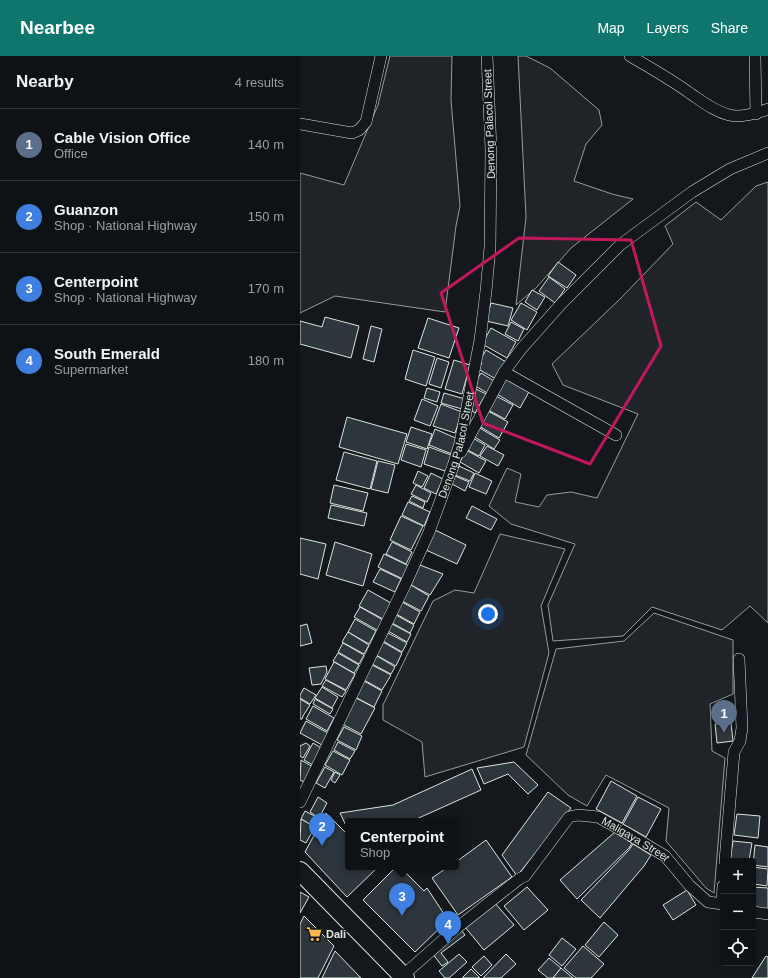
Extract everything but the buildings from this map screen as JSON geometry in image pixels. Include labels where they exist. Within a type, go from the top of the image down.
[{"type":"main road","points":[[300,871],[403,977]]},
{"type":"street","points":[[300,124],[352,133],[359,130],[366,122],[381,56]]},
{"type":"street","name":"Denong Palacol Street","points":[[300,802],[429,532],[460,443],[479,347],[490,247],[491,150],[487,56]]},
{"type":"street","points":[[755,56],[756,114]]},
{"type":"street","points":[[635,57],[717,111],[730,115],[756,114],[768,109]]},
{"type":"street","points":[[453,466],[504,372],[522,348],[562,303],[620,245],[692,192],[730,169],[768,153]]},
{"type":"street","points":[[504,372],[616,435]]},
{"type":"street","points":[[725,858],[734,752],[740,741],[742,728],[739,659]]},
{"type":"street","name":"Maligaya Street","points":[[403,977],[458,927],[519,878],[524,876],[568,817],[578,815],[598,817],[625,832],[665,856],[690,886],[708,902],[720,904]]},
{"type":"street","points":[[756,912],[768,914]]},
{"type":"highlighted area","points":[[519,238],[631,240],[661,346],[590,464],[483,423],[441,293]]},
{"type":"shaded area","points":[[390,56],[452,56],[451,100],[460,206],[445,312],[335,296],[300,313],[300,173],[344,185],[378,105]]},
{"type":"shaded area","points":[[518,56],[526,56],[550,68],[599,110],[602,125],[586,144],[574,181],[612,194],[633,199],[571,248],[537,287],[516,305],[526,217]]},
{"type":"shaded area","points":[[768,182],[768,623],[750,606],[722,630],[652,607],[623,636],[553,641],[548,605],[575,544],[511,524],[489,506],[507,468],[521,474],[515,502],[539,507],[547,495],[571,492],[597,498],[638,414],[563,385],[552,364],[620,299],[673,244],[665,226],[696,202],[721,220],[756,186]]},
{"type":"shaded area","points":[[500,534],[565,549],[541,606],[549,653],[524,747],[425,777],[422,742],[383,720],[383,705],[433,601],[455,590],[474,593]]},
{"type":"shaded area","points":[[654,613],[733,640],[733,694],[710,704],[712,751],[725,758],[714,893],[706,888],[666,841],[669,808],[606,775],[587,806],[568,795],[526,755],[556,649],[624,641]]},
{"type":"place","name":"Cable Vision Office","points":[[724,733]]},
{"type":"place","name":"Guanzon","points":[[322,846]]},
{"type":"place","name":"Centerpoint","points":[[402,916]]},
{"type":"place","name":"Dali","points":[[314,934]]},
{"type":"place","name":"South Emerald","points":[[448,944]]}]
